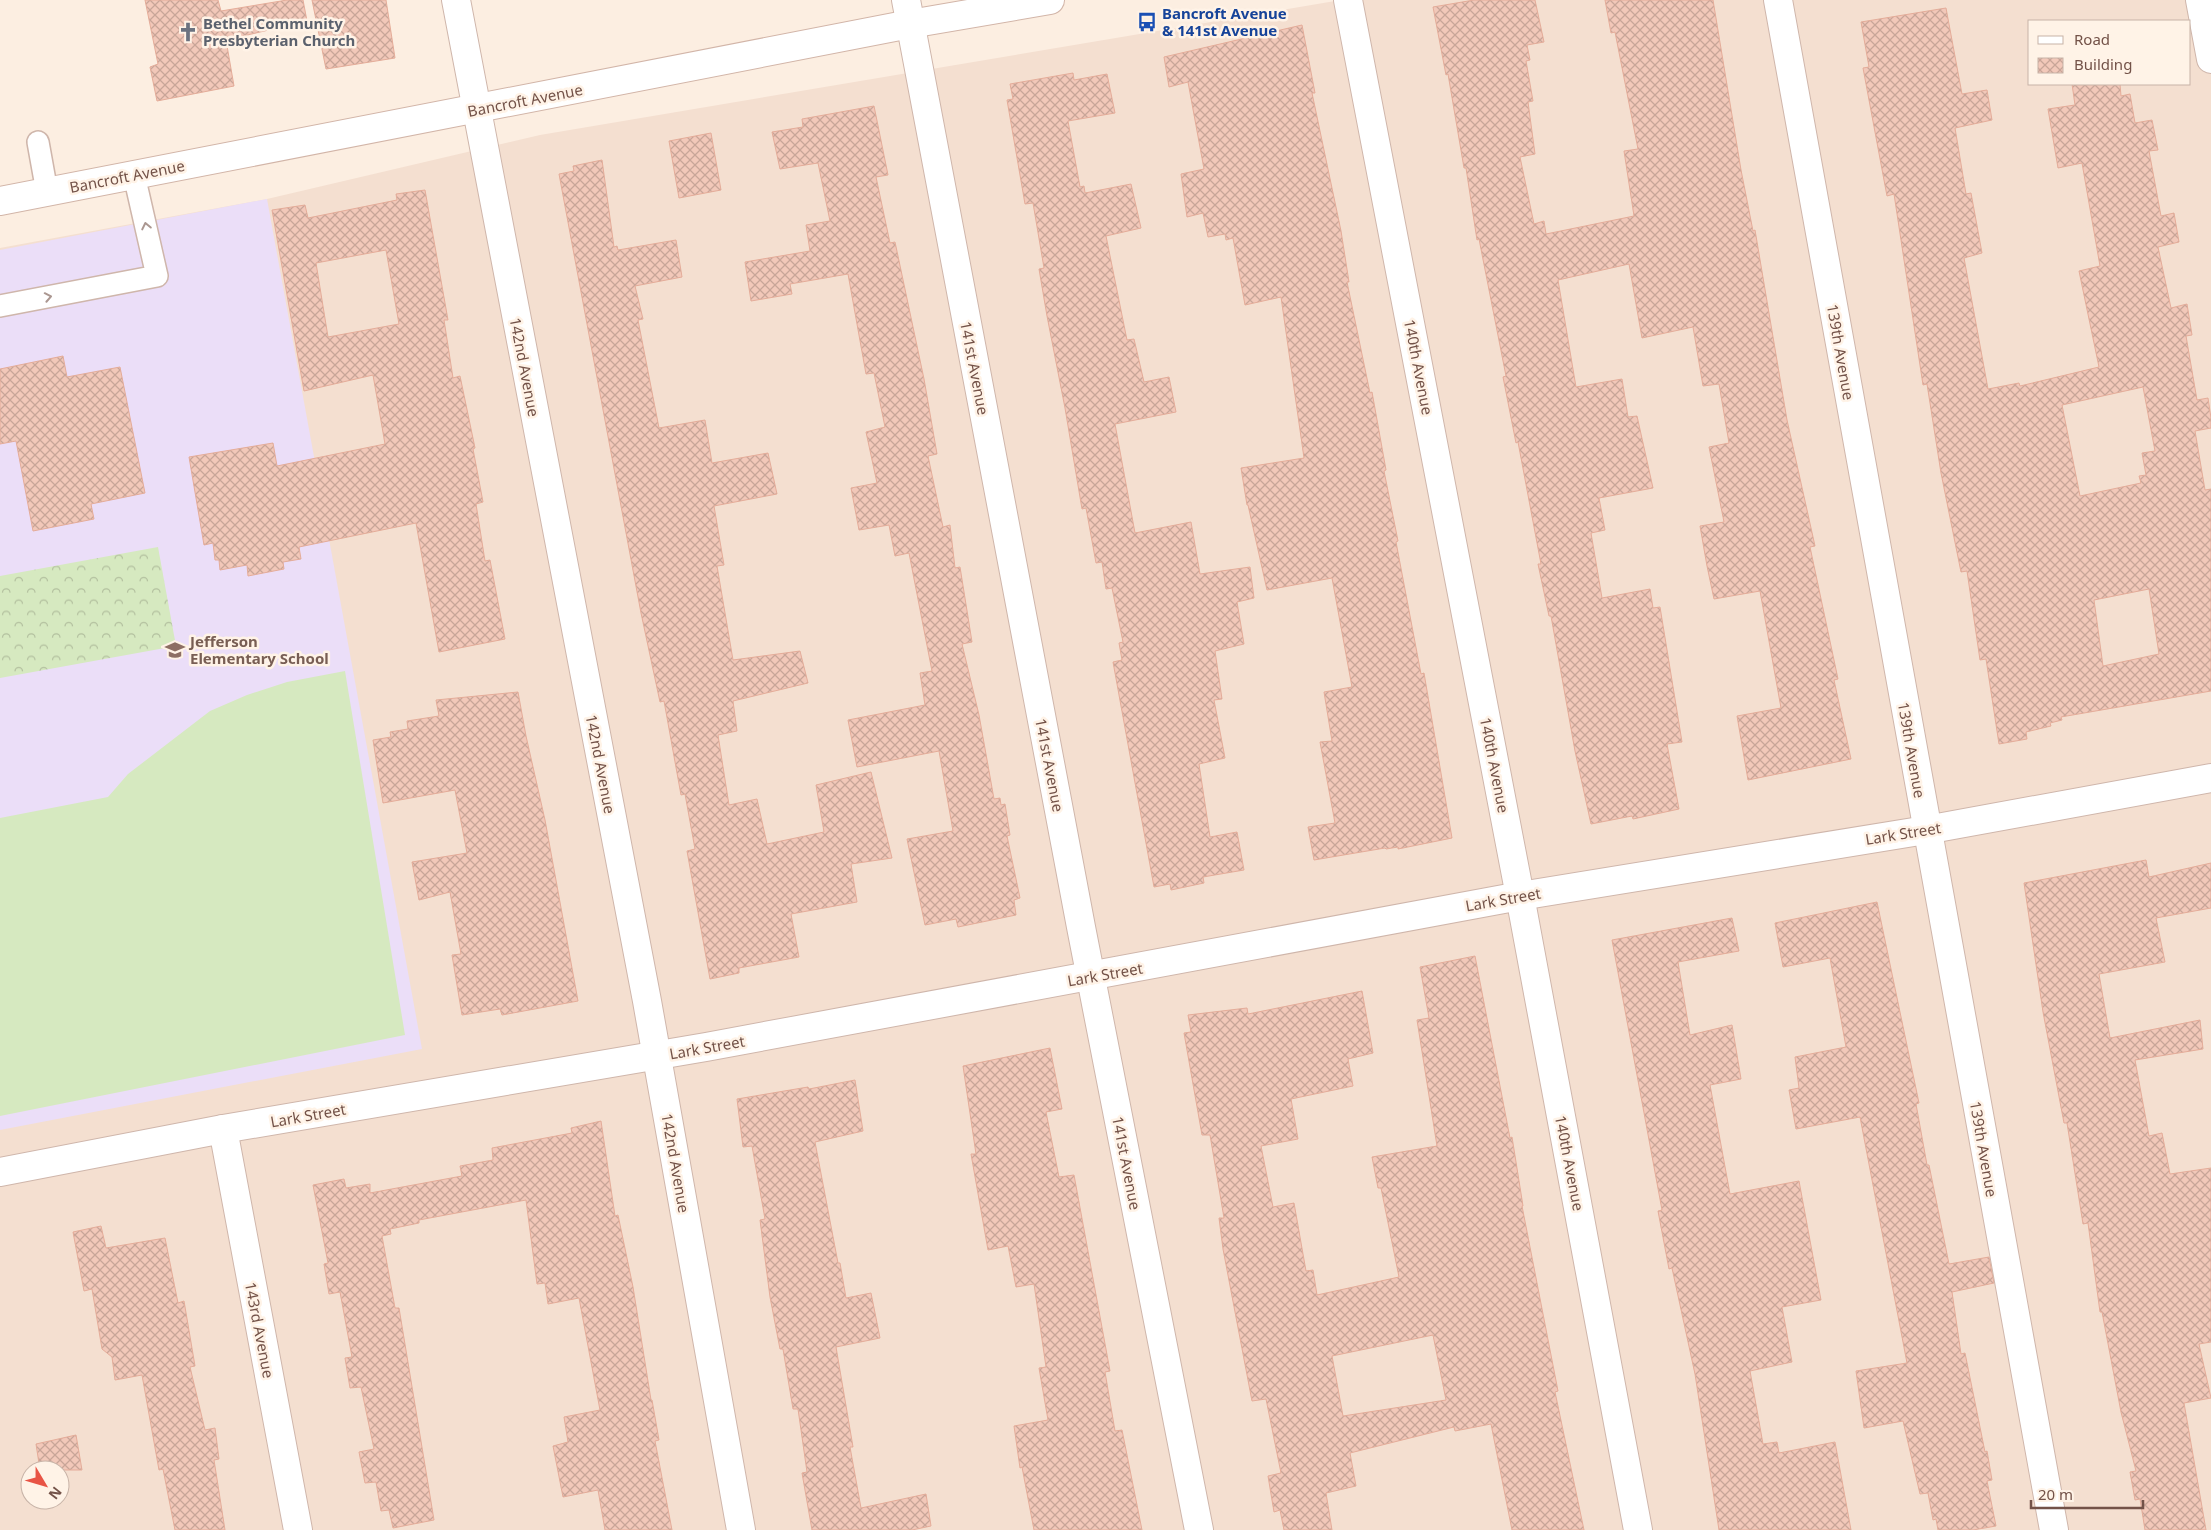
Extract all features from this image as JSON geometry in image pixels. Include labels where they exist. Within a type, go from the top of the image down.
[{"type":"street","name":"142nd Avenue","points":[[456,0],[657,1056],[741,1530]]},
{"type":"street","name":"Bancroft Avenue","points":[[0,201],[476,109],[908,12],[1050,0]]},
{"type":"street","name":"140th Avenue","points":[[1348,0],[1520,896],[1638,1530]]},
{"type":"street","name":"139th Avenue","points":[[1778,0],[1926,830],[2054,1530]]},
{"type":"street","points":[[2200,0],[2211,59]]},
{"type":"street","name":"141st Avenue","points":[[908,12],[1091,976],[1199,1530]]},
{"type":"street","name":"Lark Street","points":[[0,1172],[223,1130],[657,1056],[1520,896],[1926,830],[2211,778]]},
{"type":"street","name":"143rd Avenue","points":[[223,1130],[298,1530]]},
{"type":"lane","points":[[38,142],[46,192]]},
{"type":"lane","points":[[0,306],[157,276],[134,175]]},
{"type":"shaded area","points":[[1341,0],[2211,0],[2211,1530],[0,1530],[0,248],[267,199],[540,135]]},
{"type":"shaded area","name":"Jefferson Elementary School","points":[[267,199],[422,1049],[0,1130],[0,250]]},
{"type":"green space","points":[[158,547],[176,646],[0,678],[0,576]]},
{"type":"green space","points":[[345,671],[405,1035],[0,1116],[0,818],[108,797],[128,774],[210,711],[247,695],[287,682]]},
{"type":"building","name":"Bethel Community Presbyterian Church","points":[[145,0],[218,0],[221,11],[287,0],[303,0],[307,21],[226,40],[234,86],[157,101],[150,67],[158,64]]},
{"type":"building","points":[[312,0],[386,0],[395,58],[326,69]]},
{"type":"building","points":[[1474,0],[1535,0],[1544,42],[1527,45],[1530,60],[1526,61],[1533,101],[1528,102],[1535,154],[1520,157],[1534,224],[1544,221],[1546,234],[1634,216],[1624,151],[1638,149],[1615,32],[1611,33],[1605,0],[1713,0],[1741,170],[1753,231],[1755,230],[1787,420],[1815,546],[1810,547],[1838,679],[1834,680],[1851,759],[1748,780],[1737,716],[1781,708],[1760,591],[1714,599],[1707,566],[1700,526],[1724,522],[1709,447],[1729,443],[1719,384],[1703,386],[1693,327],[1642,338],[1629,264],[1558,280],[1576,387],[1622,379],[1628,417],[1637,416],[1653,488],[1599,498],[1605,530],[1591,533],[1602,598],[1650,589],[1653,608],[1660,607],[1682,742],[1667,744],[1679,809],[1633,819],[1632,816],[1591,824],[1575,751],[1551,616],[1549,616],[1538,564],[1541,564],[1518,442],[1516,443],[1503,377],[1506,376],[1479,239],[1477,240],[1466,168],[1464,168],[1448,74],[1446,75],[1433,7]]},
{"type":"building","points":[[1946,8],[1962,94],[1987,90],[1992,120],[1955,128],[1966,194],[1971,193],[1982,253],[1964,258],[1988,389],[2019,383],[2020,386],[2099,367],[2079,271],[2100,266],[2082,163],[2058,168],[2048,109],[2075,105],[2072,85],[2120,85],[2121,96],[2130,94],[2135,123],[2152,120],[2158,150],[2149,151],[2161,216],[2174,213],[2179,242],[2158,247],[2171,308],[2187,304],[2192,335],[2186,336],[2197,400],[2208,398],[2211,418],[2211,428],[2195,431],[2205,490],[2211,489],[2211,691],[2061,717],[2062,720],[2050,723],[2051,726],[2026,732],[2027,739],[1999,744],[1986,659],[1980,660],[1967,571],[1961,572],[1941,473],[1927,384],[1923,385],[1894,194],[1887,196],[1863,68],[1869,67],[1861,22]],"holes":[[[2143,387],[2155,451],[2142,453],[2146,475],[2139,476],[2141,483],[2080,496],[2062,405]],[[2149,589],[2159,654],[2103,666],[2094,600]]]},
{"type":"building","points":[[1302,25],[1315,93],[1312,93],[1341,231],[1349,282],[1347,282],[1370,393],[1372,392],[1386,470],[1384,471],[1398,541],[1396,542],[1421,674],[1424,673],[1452,838],[1398,849],[1398,847],[1385,848],[1314,860],[1308,827],[1335,823],[1320,742],[1332,741],[1324,692],[1352,687],[1332,578],[1267,590],[1247,505],[1241,468],[1304,458],[1281,297],[1245,305],[1233,238],[1226,240],[1225,234],[1208,237],[1203,213],[1187,217],[1181,174],[1204,169],[1188,82],[1169,87],[1164,57]]},
{"type":"building","points":[[1073,73],[1074,80],[1107,74],[1115,113],[1068,121],[1080,187],[1084,186],[1085,193],[1131,184],[1141,228],[1106,236],[1127,340],[1134,339],[1144,382],[1169,377],[1176,412],[1115,424],[1135,533],[1191,522],[1200,574],[1250,567],[1254,598],[1237,602],[1244,644],[1215,651],[1222,699],[1214,700],[1225,758],[1199,764],[1210,837],[1237,832],[1244,870],[1203,877],[1204,883],[1171,890],[1170,884],[1154,887],[1113,662],[1122,660],[1119,643],[1123,642],[1112,588],[1106,589],[1102,562],[1096,563],[1086,508],[1082,509],[1039,269],[1044,268],[1033,203],[1025,204],[1007,100],[1013,99],[1010,84]]},
{"type":"building","points":[[874,106],[888,175],[876,177],[890,243],[895,242],[924,379],[937,454],[928,456],[943,527],[950,525],[955,568],[960,567],[972,642],[962,644],[979,715],[994,799],[1000,798],[1001,805],[1005,804],[1010,835],[1007,836],[1020,898],[1014,900],[1016,915],[958,927],[956,919],[925,925],[907,839],[953,831],[939,751],[857,767],[848,720],[925,705],[920,673],[932,671],[909,553],[895,556],[889,525],[859,530],[851,488],[877,483],[866,432],[885,427],[874,373],[866,374],[848,274],[790,284],[792,294],[751,301],[745,262],[810,251],[806,225],[830,221],[818,163],[780,169],[772,132],[803,127],[802,119]]},
{"type":"building","points":[[711,133],[721,190],[679,198],[669,141]]},
{"type":"building","points":[[602,160],[614,247],[617,246],[618,250],[676,240],[682,277],[635,286],[643,319],[638,320],[659,428],[705,420],[712,463],[768,453],[777,494],[714,506],[724,565],[717,566],[733,660],[800,651],[808,683],[733,701],[737,731],[718,735],[729,805],[757,799],[767,844],[824,832],[816,785],[871,772],[892,858],[851,864],[857,902],[791,914],[799,957],[739,968],[739,973],[710,979],[687,851],[695,849],[685,794],[681,795],[664,701],[660,702],[641,613],[559,174],[574,171],[573,166]]},
{"type":"building","points":[[425,190],[448,320],[444,320],[453,378],[460,376],[475,448],[473,449],[483,502],[476,504],[485,561],[490,560],[505,639],[439,652],[416,523],[299,547],[301,559],[283,562],[284,569],[248,576],[247,565],[220,570],[219,560],[215,560],[213,543],[204,545],[189,457],[273,443],[277,466],[385,444],[373,375],[304,391],[272,210],[305,205],[308,218],[397,200],[396,194]],"holes":[[[386,250],[399,324],[328,337],[316,263]]]},
{"type":"building","points":[[63,356],[67,377],[120,367],[145,493],[91,504],[94,519],[33,531],[16,441],[0,444],[0,369]]},
{"type":"building","points":[[518,692],[545,820],[578,1001],[502,1015],[500,1009],[462,1015],[452,955],[461,954],[450,892],[419,900],[412,862],[467,853],[455,790],[383,803],[373,740],[391,737],[390,732],[408,729],[407,721],[439,716],[436,700]]},
{"type":"building","points":[[2146,860],[2149,877],[2211,863],[2211,908],[2156,918],[2165,962],[2099,974],[2110,1038],[2200,1020],[2203,1049],[2135,1060],[2149,1136],[2162,1133],[2170,1174],[2211,1168],[2211,1342],[2199,1344],[2211,1398],[2184,1403],[2206,1530],[2145,1530],[2140,1499],[2135,1500],[2130,1472],[2136,1471],[2121,1412],[2102,1312],[2100,1312],[2088,1223],[2083,1224],[2067,1123],[2064,1123],[2043,1012],[2024,883]]},
{"type":"building","points":[[1877,902],[1919,1103],[1916,1104],[1927,1165],[1929,1165],[1949,1264],[1989,1257],[1994,1283],[1952,1292],[1961,1354],[1965,1353],[1992,1480],[1987,1481],[1996,1526],[1973,1530],[1938,1530],[1936,1519],[1933,1520],[1928,1493],[1920,1494],[1903,1421],[1864,1428],[1856,1371],[1907,1363],[1860,1117],[1796,1129],[1789,1090],[1799,1088],[1795,1057],[1846,1047],[1830,958],[1783,967],[1775,923]]},
{"type":"building","points":[[1732,918],[1739,951],[1678,962],[1690,1035],[1732,1025],[1741,1079],[1710,1085],[1730,1194],[1799,1181],[1821,1300],[1782,1307],[1792,1362],[1750,1371],[1763,1444],[1777,1442],[1779,1453],[1835,1442],[1851,1530],[1719,1530],[1695,1374],[1672,1268],[1669,1269],[1658,1211],[1662,1210],[1612,940]]},
{"type":"building","points":[[1475,956],[1510,1138],[1512,1137],[1522,1206],[1558,1391],[1555,1392],[1584,1530],[1512,1530],[1491,1424],[1455,1431],[1454,1427],[1350,1453],[1356,1486],[1326,1493],[1332,1530],[1284,1530],[1280,1510],[1274,1512],[1268,1476],[1281,1473],[1266,1399],[1252,1401],[1223,1249],[1219,1218],[1224,1218],[1210,1135],[1202,1135],[1184,1033],[1191,1032],[1188,1015],[1247,1008],[1248,1014],[1362,991],[1373,1053],[1348,1059],[1353,1086],[1291,1099],[1298,1139],[1261,1146],[1273,1207],[1294,1203],[1306,1271],[1313,1270],[1317,1295],[1399,1277],[1381,1188],[1378,1188],[1372,1157],[1437,1146],[1417,1020],[1429,1018],[1420,967]],"holes":[[[1433,1335],[1446,1400],[1343,1416],[1332,1356]]]},
{"type":"building","points":[[1050,1048],[1062,1109],[1046,1112],[1059,1177],[1074,1175],[1110,1371],[1105,1372],[1115,1431],[1122,1430],[1142,1530],[1034,1530],[1022,1467],[1020,1468],[1014,1426],[1048,1420],[1039,1368],[1046,1367],[1034,1284],[1016,1287],[1008,1246],[988,1250],[971,1154],[976,1154],[963,1066]]},
{"type":"building","points":[[855,1080],[863,1131],[815,1142],[846,1298],[871,1293],[880,1338],[836,1347],[853,1447],[850,1447],[861,1508],[926,1494],[931,1526],[912,1530],[812,1530],[802,1473],[807,1472],[798,1409],[793,1409],[783,1349],[780,1349],[770,1297],[760,1220],[765,1219],[752,1146],[743,1147],[737,1099],[808,1087],[809,1089]]},
{"type":"building","points":[[601,1121],[615,1216],[618,1215],[633,1287],[659,1440],[655,1441],[672,1530],[605,1530],[598,1490],[563,1497],[553,1446],[568,1442],[564,1417],[600,1410],[579,1298],[548,1304],[545,1283],[537,1284],[526,1200],[419,1220],[419,1223],[390,1229],[391,1234],[382,1236],[395,1308],[399,1308],[434,1520],[393,1528],[389,1510],[381,1511],[376,1482],[365,1483],[359,1452],[374,1449],[361,1387],[350,1388],[345,1358],[352,1357],[340,1292],[329,1294],[324,1264],[328,1263],[313,1185],[344,1179],[346,1188],[370,1184],[370,1193],[462,1176],[460,1166],[493,1160],[492,1148],[572,1133],[571,1128]]},
{"type":"building","points":[[101,1226],[106,1248],[165,1238],[178,1303],[184,1301],[195,1366],[190,1367],[205,1430],[215,1428],[219,1459],[214,1460],[225,1530],[175,1530],[163,1469],[159,1470],[142,1375],[115,1380],[112,1357],[102,1349],[92,1289],[84,1291],[73,1232]]},
{"type":"building","points":[[76,1435],[82,1470],[70,1470],[70,1460],[38,1460],[36,1444]]},
{"type":"place","name":"Bancroft Avenue & 141st Avenue","points":[[1147,22]]},
{"type":"place","name":"Bethel Community Presbyterian Church","points":[[188,32]]},
{"type":"place","name":"Jefferson Elementary School","points":[[175,650]]}]
